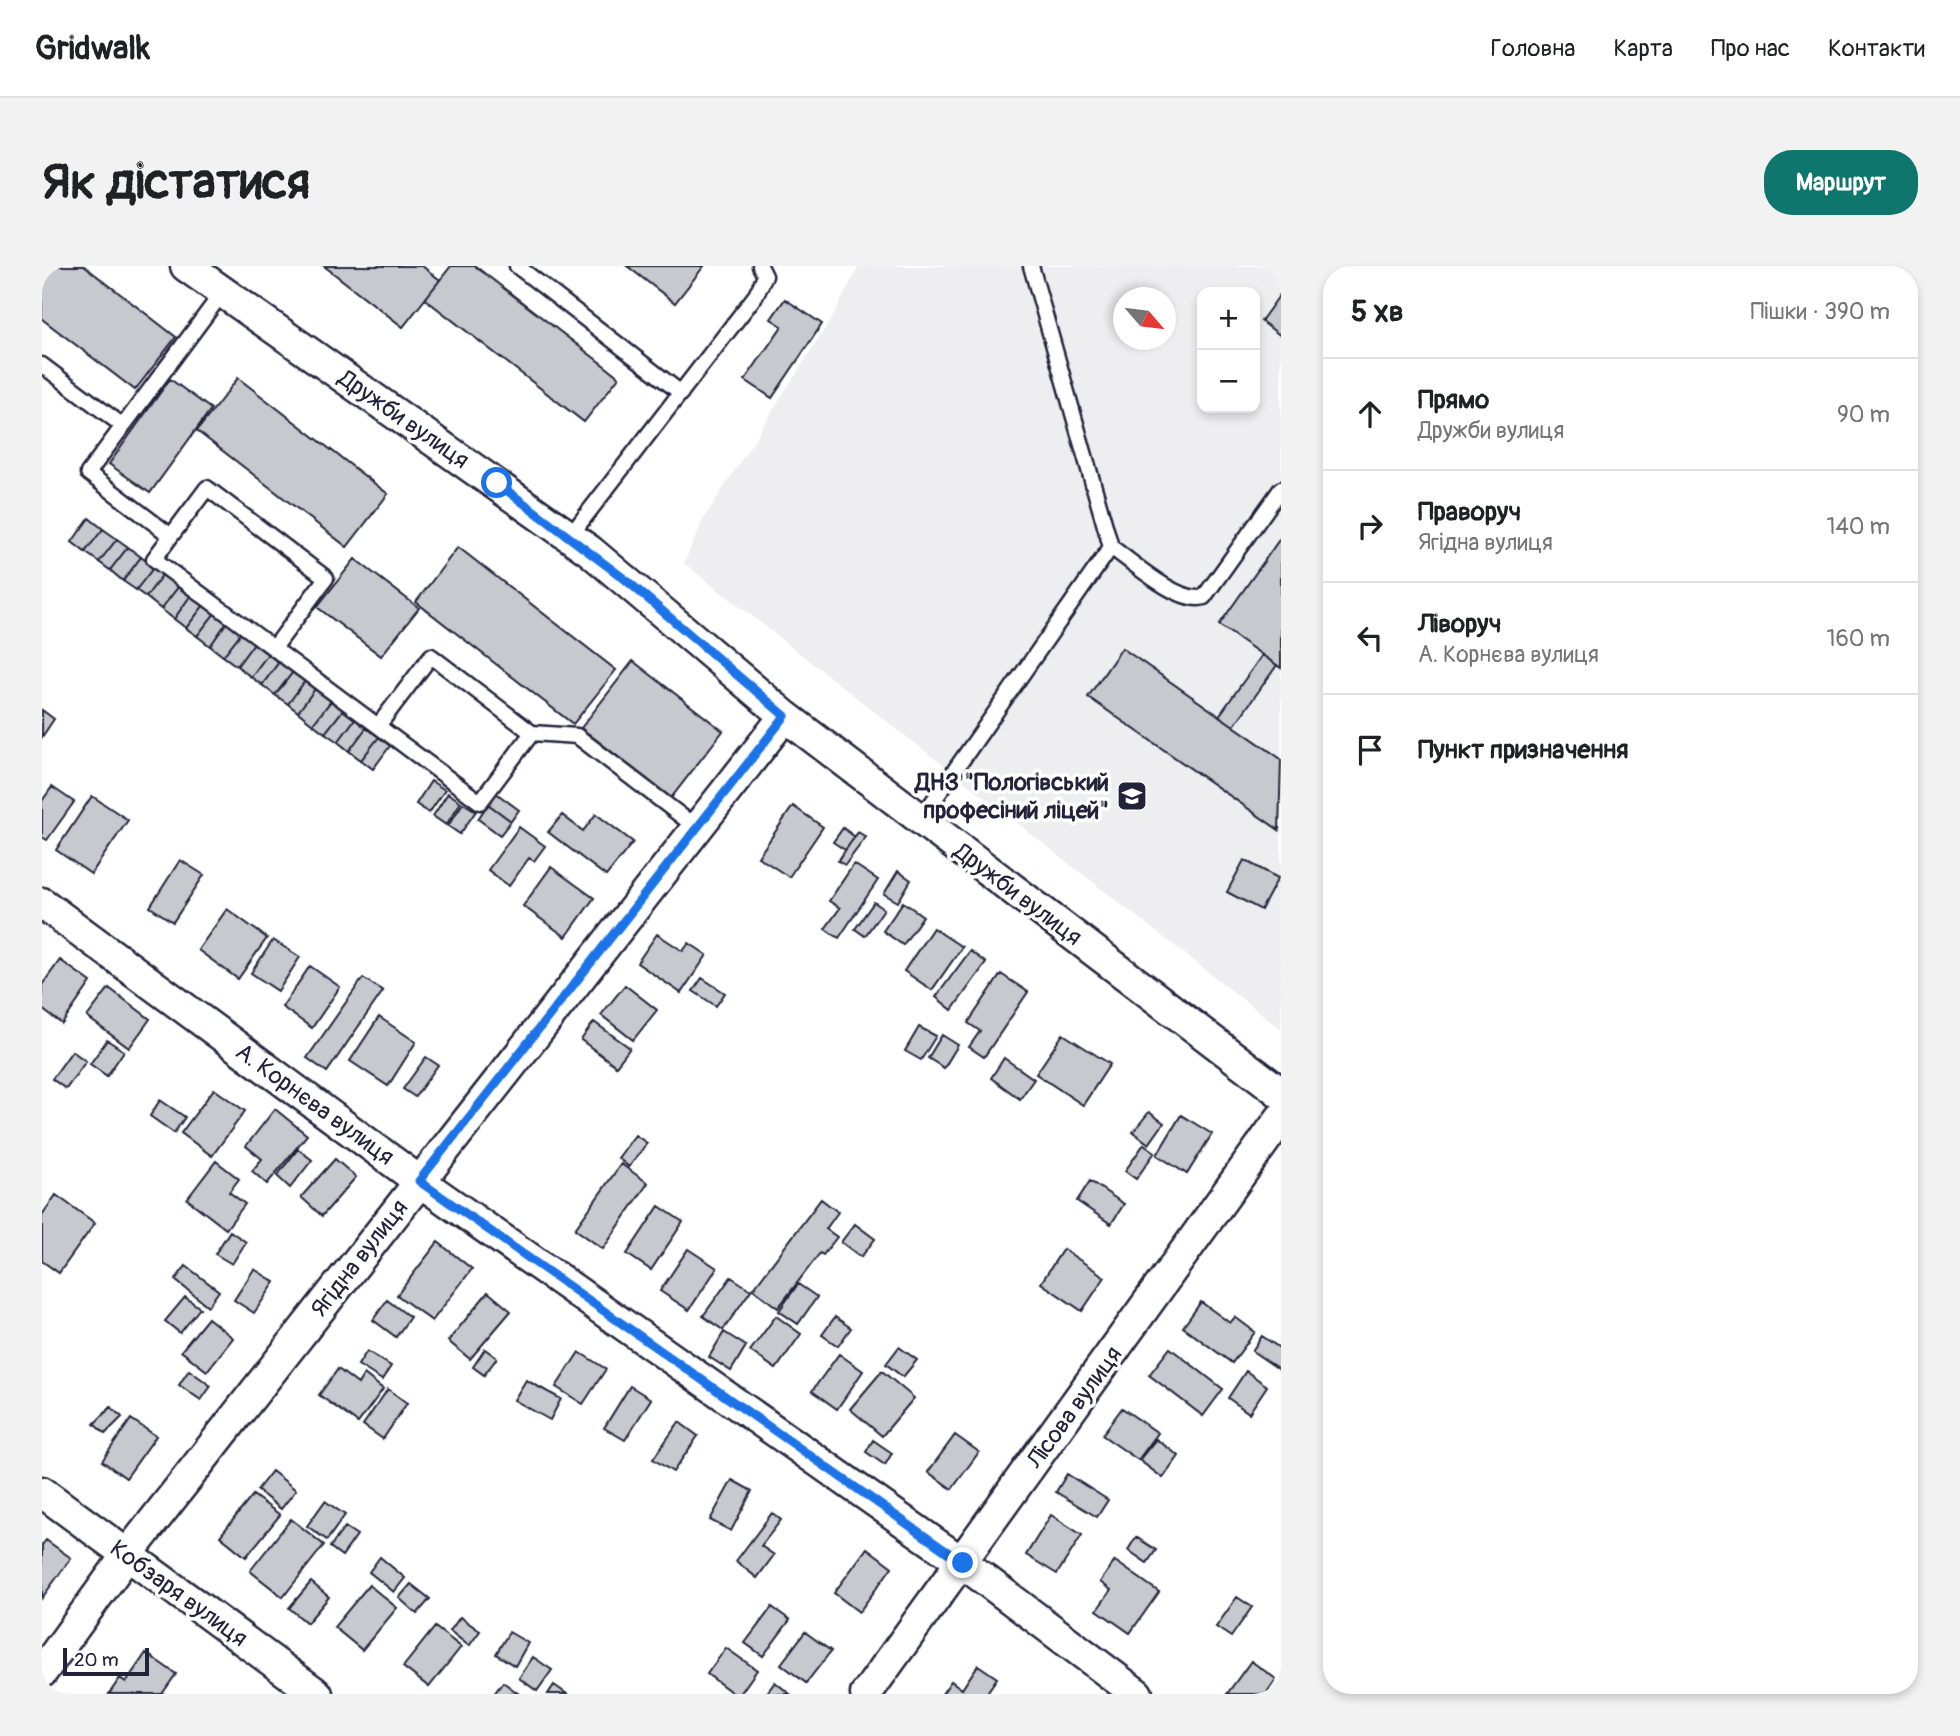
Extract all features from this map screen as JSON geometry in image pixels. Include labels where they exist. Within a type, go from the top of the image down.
[{"type":"street","name":"Дружби вулиця","points":[[186,266],[570,536],[785,716],[1281,1093]]},
{"type":"street","name":"Ягідна вулиця","points":[[42,1672],[127,1555],[785,716]]},
{"type":"street","name":"А. Корнєва вулиця","points":[[42,903],[419,1181],[963,1563],[1137,1694]]},
{"type":"street","name":"Лісова вулиця","points":[[866,1694],[963,1563],[1281,1118]]},
{"type":"street","name":"Кобзаря вулиця","points":[[42,1492],[317,1694]]},
{"type":"lane","points":[[517,266],[681,393]]},
{"type":"lane","points":[[570,536],[762,285],[765,276],[760,266]]},
{"type":"lane","points":[[1031,266],[1111,547],[1180,595],[1197,600],[1204,597],[1281,489]]},
{"type":"lane","points":[[171,536],[88,473],[222,293]]},
{"type":"lane","points":[[42,365],[123,426]]},
{"type":"lane","points":[[274,648],[326,578],[207,488],[154,559],[480,803],[532,733]]},
{"type":"lane","points":[[920,820],[1111,547]]},
{"type":"lane","points":[[378,726],[430,656],[532,733],[577,736],[697,828]]},
{"type":"shaded area","name":"ДНЗ \"Пологівський професіний ліцей\"","points":[[859,266],[1281,266],[1281,1029],[684,563],[703,520],[833,316]]},
{"type":"building","points":[[42,266],[84,266],[176,337],[135,390],[42,319]]},
{"type":"building","points":[[324,266],[422,266],[440,280],[403,327]]},
{"type":"building","points":[[451,266],[475,266],[619,377],[584,422],[425,299]]},
{"type":"building","points":[[627,266],[704,266],[675,303]]},
{"type":"building","points":[[1281,293],[1281,336],[1261,321]]},
{"type":"building","points":[[785,299],[822,324],[772,398],[745,380],[782,326],[771,319]]},
{"type":"building","points":[[238,378],[388,494],[347,547],[197,431]]},
{"type":"building","points":[[170,379],[211,409],[150,493],[109,464]]},
{"type":"building","points":[[89,518],[103,529],[85,552],[72,542]]},
{"type":"building","points":[[103,529],[117,539],[99,562],[85,552]]},
{"type":"building","points":[[1281,537],[1281,668],[1219,625]]},
{"type":"building","points":[[117,539],[128,547],[110,570],[99,562]]},
{"type":"building","points":[[128,547],[141,557],[123,581],[110,570]]},
{"type":"building","points":[[458,547],[616,670],[573,724],[416,602]]},
{"type":"building","points":[[141,557],[154,567],[136,590],[123,581]]},
{"type":"building","points":[[355,559],[419,608],[381,656],[317,607]]},
{"type":"building","points":[[154,567],[163,574],[146,597],[136,590]]},
{"type":"building","points":[[163,574],[179,586],[161,609],[146,597]]},
{"type":"building","points":[[179,586],[191,595],[174,619],[161,609]]},
{"type":"building","points":[[191,595],[204,605],[186,628],[174,619]]},
{"type":"building","points":[[204,605],[215,613],[197,636],[186,628]]},
{"type":"building","points":[[215,613],[227,622],[210,646],[197,636]]},
{"type":"building","points":[[227,622],[241,633],[223,656],[210,646]]},
{"type":"building","points":[[241,633],[254,643],[237,666],[223,656]]},
{"type":"building","points":[[254,643],[268,654],[251,677],[237,666]]},
{"type":"building","points":[[1122,648],[1281,759],[1279,830],[1088,697]]},
{"type":"building","points":[[268,654],[279,662],[262,685],[251,677]]},
{"type":"building","points":[[1262,655],[1277,665],[1234,726],[1219,716]]},
{"type":"building","points":[[633,661],[723,731],[671,798],[581,728]]},
{"type":"building","points":[[279,662],[293,672],[275,695],[262,685]]},
{"type":"building","points":[[293,672],[305,681],[288,704],[275,695]]},
{"type":"building","points":[[305,681],[315,689],[298,712],[288,704]]},
{"type":"building","points":[[315,689],[331,701],[313,724],[298,712]]},
{"type":"building","points":[[331,701],[343,710],[325,733],[313,724]]},
{"type":"building","points":[[42,710],[54,719],[42,737]]},
{"type":"building","points":[[343,710],[355,719],[338,742],[325,733]]},
{"type":"building","points":[[355,719],[366,728],[349,751],[338,742]]},
{"type":"building","points":[[366,728],[379,737],[361,760],[349,751]]},
{"type":"building","points":[[379,737],[390,746],[373,769],[361,760]]},
{"type":"building","points":[[431,781],[445,790],[429,813],[416,804]]},
{"type":"building","points":[[52,787],[74,802],[47,840],[42,837],[42,801]]},
{"type":"building","points":[[448,793],[461,802],[446,825],[433,816]]},
{"type":"building","points":[[496,793],[519,810],[511,821],[488,804]]},
{"type":"building","points":[[92,796],[128,820],[91,874],[56,850]]},
{"type":"building","points":[[463,803],[476,811],[460,834],[448,826]]},
{"type":"building","points":[[488,804],[511,821],[500,835],[478,819]]},
{"type":"building","points":[[793,806],[823,827],[789,877],[758,857]]},
{"type":"building","points":[[596,814],[633,842],[606,876],[548,832],[562,815],[583,831]]},
{"type":"building","points":[[519,827],[545,846],[534,861],[529,858],[509,886],[488,870]]},
{"type":"building","points":[[843,828],[855,837],[845,850],[833,842]]},
{"type":"building","points":[[858,832],[866,837],[845,865],[838,861]]},
{"type":"building","points":[[180,860],[204,875],[173,922],[150,907]]},
{"type":"building","points":[[1244,860],[1278,878],[1261,910],[1227,892]]},
{"type":"building","points":[[854,864],[878,880],[839,938],[825,929],[840,908],[829,901]]},
{"type":"building","points":[[551,867],[594,898],[566,937],[523,906]]},
{"type":"building","points":[[898,871],[911,880],[898,902],[884,894]]},
{"type":"building","points":[[874,902],[884,909],[865,936],[855,929]]},
{"type":"building","points":[[903,902],[923,916],[903,945],[883,931]]},
{"type":"building","points":[[227,909],[267,938],[238,979],[198,950]]},
{"type":"building","points":[[933,928],[962,947],[932,990],[904,971]]},
{"type":"building","points":[[657,934],[683,951],[689,943],[707,955],[681,993],[637,963]]},
{"type":"building","points":[[273,940],[300,957],[278,991],[251,973]]},
{"type":"building","points":[[970,951],[986,963],[952,1010],[936,997]]},
{"type":"building","points":[[60,960],[91,982],[62,1024],[42,1009],[42,985]]},
{"type":"building","points":[[310,966],[340,987],[312,1028],[282,1007]]},
{"type":"building","points":[[1001,974],[1028,992],[984,1057],[969,1047],[980,1031],[968,1023]]},
{"type":"building","points":[[363,978],[383,991],[327,1072],[307,1058]]},
{"type":"building","points":[[702,978],[725,993],[716,1006],[693,991]]},
{"type":"building","points":[[625,985],[657,1010],[633,1040],[601,1015]]},
{"type":"building","points":[[109,988],[150,1019],[129,1048],[87,1017]]},
{"type":"building","points":[[379,1017],[416,1042],[388,1086],[350,1061]]},
{"type":"building","points":[[594,1022],[630,1048],[616,1066],[581,1040]]},
{"type":"building","points":[[919,1027],[936,1036],[921,1060],[905,1051]]},
{"type":"building","points":[[1063,1034],[1110,1064],[1083,1105],[1036,1074]]},
{"type":"building","points":[[942,1035],[958,1045],[944,1068],[928,1058]]},
{"type":"building","points":[[107,1040],[124,1051],[107,1076],[90,1064]]},
{"type":"building","points":[[72,1051],[86,1061],[66,1089],[52,1079]]},
{"type":"building","points":[[426,1057],[438,1065],[415,1097],[403,1089]]},
{"type":"building","points":[[1004,1058],[1034,1079],[1020,1099],[991,1078]]},
{"type":"building","points":[[214,1089],[245,1111],[212,1156],[181,1133]]},
{"type":"building","points":[[160,1100],[185,1117],[174,1133],[150,1116]]},
{"type":"building","points":[[275,1109],[307,1135],[267,1184],[252,1171],[262,1159],[246,1146]]},
{"type":"building","points":[[1149,1112],[1164,1123],[1149,1144],[1133,1132]]},
{"type":"building","points":[[1181,1115],[1212,1134],[1187,1174],[1157,1155]]},
{"type":"building","points":[[635,1135],[647,1143],[629,1167],[618,1158]]},
{"type":"building","points":[[1144,1144],[1155,1152],[1136,1179],[1125,1171]]},
{"type":"building","points":[[298,1149],[312,1160],[290,1188],[277,1176]]},
{"type":"building","points":[[335,1159],[356,1177],[322,1216],[301,1197]]},
{"type":"building","points":[[216,1161],[239,1179],[229,1192],[245,1204],[226,1229],[187,1199]]},
{"type":"building","points":[[621,1164],[648,1183],[603,1249],[575,1229]]},
{"type":"building","points":[[1090,1181],[1124,1204],[1111,1224],[1077,1201]]},
{"type":"building","points":[[56,1195],[95,1223],[59,1273],[42,1261],[42,1215]]},
{"type":"building","points":[[821,1199],[838,1212],[826,1229],[837,1237],[823,1255],[820,1253],[778,1308],[753,1289]]},
{"type":"building","points":[[659,1206],[683,1222],[651,1270],[627,1254]]},
{"type":"building","points":[[855,1224],[875,1239],[861,1257],[841,1242]]},
{"type":"building","points":[[230,1231],[246,1242],[232,1264],[215,1254]]},
{"type":"building","points":[[438,1242],[472,1269],[432,1321],[397,1295]]},
{"type":"building","points":[[688,1249],[717,1268],[689,1310],[660,1291]]},
{"type":"building","points":[[1063,1249],[1105,1277],[1082,1311],[1041,1283]]},
{"type":"building","points":[[186,1266],[219,1291],[208,1306],[175,1280]]},
{"type":"building","points":[[254,1269],[275,1282],[254,1313],[234,1300]]},
{"type":"building","points":[[731,1277],[751,1290],[723,1330],[703,1316]]},
{"type":"building","points":[[798,1284],[817,1297],[798,1324],[779,1311]]},
{"type":"building","points":[[488,1292],[511,1311],[470,1359],[448,1341]]},
{"type":"building","points":[[185,1297],[200,1308],[180,1333],[165,1321]]},
{"type":"building","points":[[387,1300],[410,1317],[396,1337],[373,1320]]},
{"type":"building","points":[[1201,1302],[1230,1323],[1235,1317],[1255,1332],[1232,1363],[1183,1327]]},
{"type":"building","points":[[776,1316],[801,1334],[776,1369],[750,1351]]},
{"type":"building","points":[[835,1317],[851,1328],[838,1346],[822,1335]]},
{"type":"building","points":[[208,1318],[233,1338],[207,1371],[181,1351]]},
{"type":"building","points":[[724,1332],[746,1346],[731,1371],[709,1357]]},
{"type":"building","points":[[1262,1336],[1281,1349],[1280,1370],[1252,1351]]},
{"type":"building","points":[[899,1347],[917,1360],[903,1377],[886,1364]]},
{"type":"building","points":[[1170,1348],[1223,1389],[1203,1416],[1149,1375]]},
{"type":"building","points":[[485,1349],[497,1358],[484,1375],[473,1367]]},
{"type":"building","points":[[367,1351],[391,1366],[382,1380],[358,1365]]},
{"type":"building","points":[[579,1352],[606,1369],[583,1404],[556,1387]]},
{"type":"building","points":[[839,1354],[863,1371],[837,1409],[812,1391]]},
{"type":"building","points":[[338,1369],[358,1384],[364,1374],[383,1389],[358,1423],[319,1395]]},
{"type":"building","points":[[189,1370],[211,1386],[201,1400],[179,1385]]},
{"type":"building","points":[[882,1371],[914,1398],[882,1436],[850,1409]]},
{"type":"building","points":[[1246,1371],[1267,1386],[1249,1413],[1228,1398]]},
{"type":"building","points":[[526,1380],[561,1399],[550,1420],[514,1400]]},
{"type":"building","points":[[630,1386],[651,1399],[625,1440],[604,1428]]},
{"type":"building","points":[[388,1389],[407,1403],[383,1439],[363,1425]]},
{"type":"building","points":[[111,1407],[122,1417],[105,1434],[94,1424]]},
{"type":"building","points":[[1122,1408],[1158,1433],[1138,1460],[1102,1435]]},
{"type":"building","points":[[131,1419],[156,1436],[126,1478],[102,1461]]},
{"type":"building","points":[[679,1422],[698,1436],[673,1472],[653,1459]]},
{"type":"building","points":[[955,1435],[979,1452],[952,1489],[928,1472]]},
{"type":"building","points":[[1156,1439],[1179,1456],[1163,1478],[1139,1460]]},
{"type":"building","points":[[873,1440],[892,1453],[885,1465],[866,1452]]},
{"type":"building","points":[[272,1471],[296,1490],[281,1509],[257,1490]]},
{"type":"building","points":[[1067,1474],[1108,1500],[1097,1517],[1056,1492]]},
{"type":"building","points":[[732,1480],[752,1491],[731,1531],[710,1520]]},
{"type":"building","points":[[253,1495],[280,1515],[246,1557],[220,1536]]},
{"type":"building","points":[[325,1501],[345,1515],[327,1540],[307,1526]]},
{"type":"building","points":[[772,1513],[781,1520],[761,1546],[774,1555],[757,1578],[736,1561]]},
{"type":"building","points":[[1051,1515],[1082,1535],[1057,1574],[1026,1555]]},
{"type":"building","points":[[291,1519],[324,1545],[283,1597],[250,1571]]},
{"type":"building","points":[[345,1527],[357,1535],[342,1556],[330,1547]]},
{"type":"building","points":[[1136,1537],[1156,1550],[1147,1563],[1128,1550]]},
{"type":"building","points":[[46,1540],[71,1558],[42,1598],[42,1545]]},
{"type":"building","points":[[867,1548],[892,1567],[859,1612],[834,1593]]},
{"type":"building","points":[[380,1557],[405,1578],[394,1592],[369,1572]]},
{"type":"building","points":[[1115,1561],[1159,1592],[1130,1633],[1097,1610],[1111,1590],[1100,1582]]},
{"type":"building","points":[[311,1582],[329,1597],[307,1623],[289,1608]]},
{"type":"building","points":[[411,1584],[430,1599],[417,1614],[399,1598]]},
{"type":"building","points":[[369,1585],[397,1608],[362,1650],[334,1627]]},
{"type":"building","points":[[1237,1597],[1252,1607],[1231,1637],[1216,1627]]},
{"type":"building","points":[[772,1607],[790,1620],[763,1656],[745,1643]]},
{"type":"building","points":[[460,1617],[480,1631],[469,1646],[450,1631]]},
{"type":"building","points":[[435,1627],[461,1647],[429,1687],[403,1667]]},
{"type":"building","points":[[509,1632],[528,1643],[515,1666],[496,1654]]},
{"type":"building","points":[[805,1632],[831,1651],[806,1683],[781,1664]]},
{"type":"building","points":[[726,1648],[757,1670],[740,1694],[734,1694],[707,1674]]},
{"type":"building","points":[[146,1653],[176,1674],[162,1694],[109,1694],[120,1678],[126,1682]]},
{"type":"building","points":[[533,1657],[552,1670],[537,1691],[519,1678]]},
{"type":"building","points":[[1251,1661],[1276,1679],[1266,1694],[1227,1694]]},
{"type":"building","points":[[978,1665],[997,1678],[986,1694],[942,1694],[951,1681],[962,1689]]},
{"type":"building","points":[[503,1682],[519,1694],[494,1694]]},
{"type":"building","points":[[775,1682],[790,1694],[766,1694]]},
{"type":"building","points":[[554,1685],[567,1694],[548,1694]]},
{"type":"place","name":"ДНЗ \"Пологівський професіний ліцей\"","points":[[1132,796]]},
{"type":"route","points":[[497,483],[626,580],[785,716],[419,1181],[963,1563]]}]
